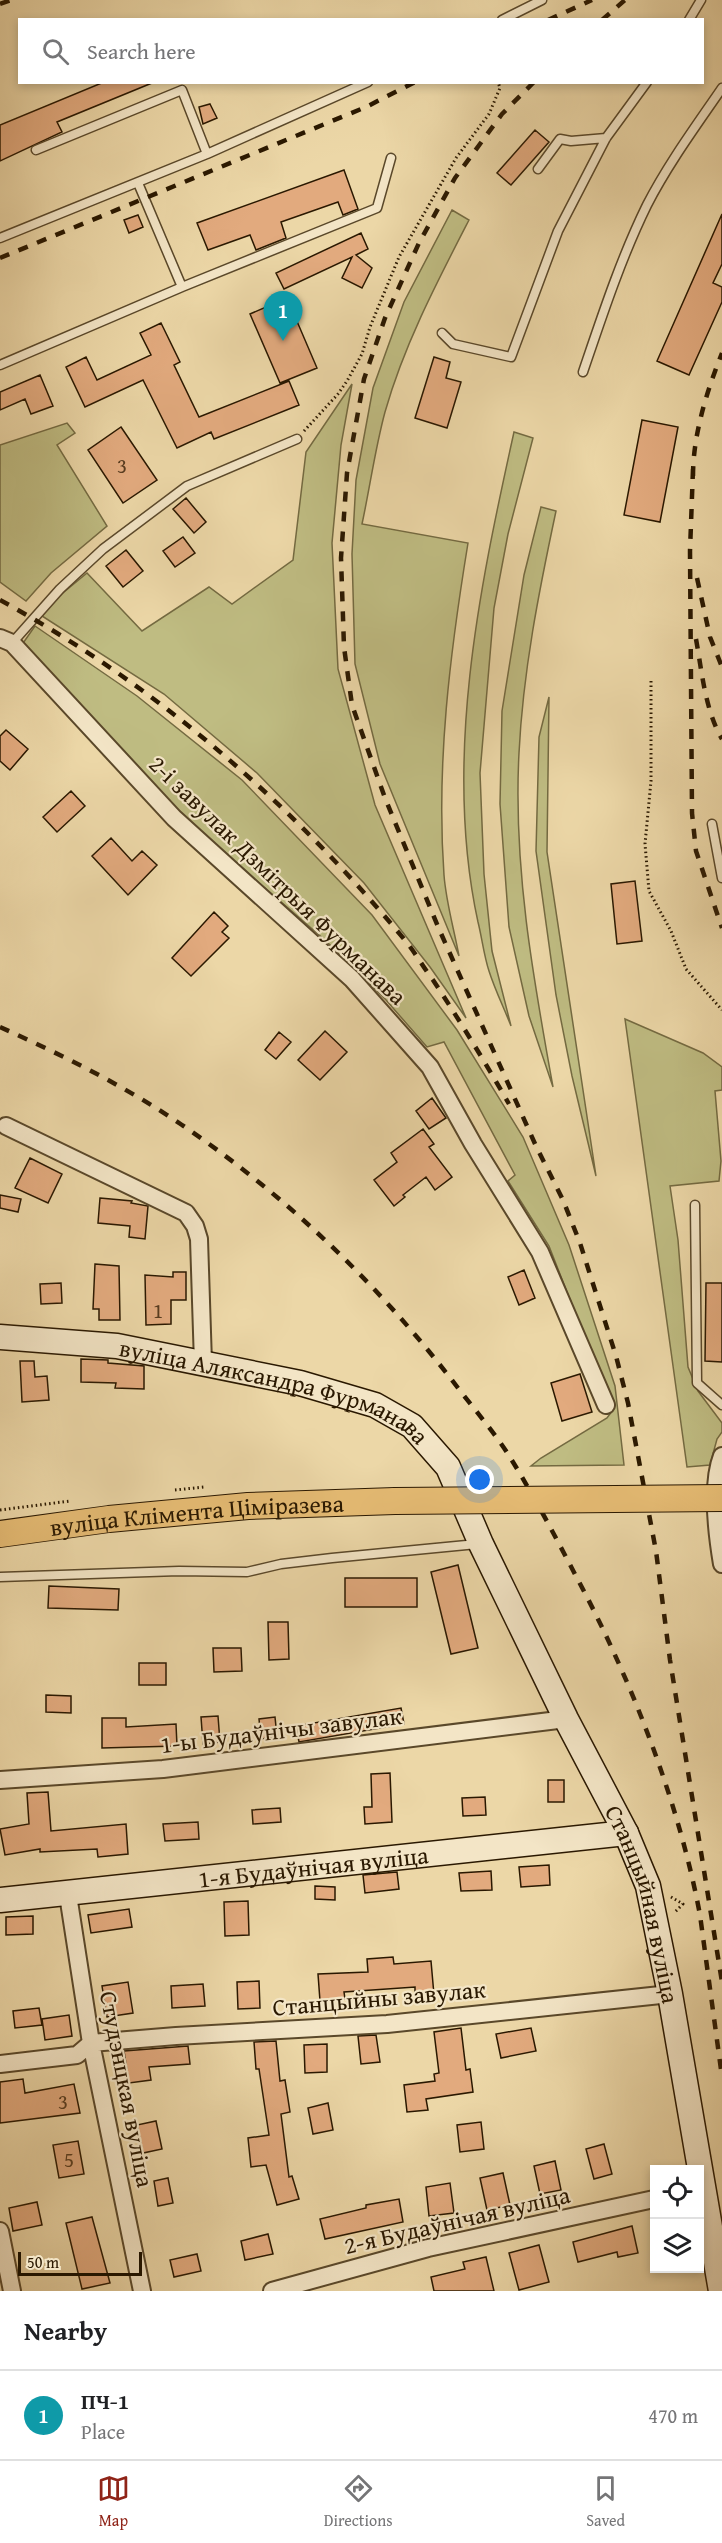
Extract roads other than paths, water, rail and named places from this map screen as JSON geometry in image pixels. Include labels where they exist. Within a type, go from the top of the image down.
[{"type":"main road","name":"вуліца Клімента Ціміразева","points":[[0,1534],[108,1519],[248,1506],[722,1498]]},
{"type":"street","name":"2-і завулак Дзмітрыя Фурманава","points":[[6,640],[174,818],[352,979],[430,1067],[473,1144],[540,1252],[606,1405]]},
{"type":"street","points":[[6,1126],[186,1213],[195,1226],[199,1239],[203,1363]]},
{"type":"street","name":"вуліца Аляксандра Фурманава","points":[[0,1337],[117,1346],[321,1389],[375,1405],[412,1426],[448,1467],[481,1544]]},
{"type":"street","points":[[722,1456],[717,1468],[718,1539],[722,1564]]},
{"type":"street","name":"Станцыйная вуліца","points":[[481,1544],[566,1719],[626,1833],[648,1886],[670,1994],[697,2165]]},
{"type":"street","name":"1-ы Будаўнічы завулак","points":[[0,1780],[164,1768],[566,1719]]},
{"type":"street","name":"1-я Будаўнічая вуліца","points":[[0,1900],[626,1833]]},
{"type":"street","name":"Студэнцкая вуліца","points":[[68,1894],[91,2043],[142,2291]]},
{"type":"street","name":"Станцыйны завулак","points":[[91,2043],[387,2024],[670,1994]]},
{"type":"street","points":[[0,2064],[77,2055],[91,2043]]},
{"type":"street","name":"2-я Будаўнічая вуліца","points":[[272,2291],[428,2248],[650,2200]]},
{"type":"street","name":"Станцыйная вуліца","points":[[704,2204],[721,2291]]},
{"type":"street","points":[[0,2231],[12,2291]]},
{"type":"lane","points":[[506,18],[542,0]]},
{"type":"lane","points":[[689,18],[702,0]]},
{"type":"lane","points":[[0,238],[207,154],[364,84]]},
{"type":"lane","points":[[442,333],[453,344],[511,357],[558,231],[606,138],[645,84]]},
{"type":"lane","points":[[583,372],[610,296],[647,205],[684,143],[722,88]]},
{"type":"lane","points":[[36,150],[182,90],[207,154]]},
{"type":"lane","points":[[538,169],[560,139],[571,141],[606,138]]},
{"type":"lane","points":[[0,365],[182,287],[376,208],[391,158]]},
{"type":"lane","points":[[138,183],[182,287]]},
{"type":"lane","points":[[6,640],[94,557],[187,486],[297,439]]},
{"type":"lane","points":[[712,824],[722,878]]},
{"type":"lane","points":[[695,1205],[696,1383],[722,1405]]},
{"type":"lane","points":[[0,1576],[179,1571],[247,1572],[281,1564],[481,1544]]},
{"type":"railway","points":[[0,4],[11,0]]},
{"type":"railway","points":[[552,18],[592,0]]},
{"type":"railway","points":[[604,18],[625,0]]},
{"type":"railway","points":[[0,258],[366,107],[411,84]]},
{"type":"railway","points":[[532,84],[502,114],[455,178],[419,243],[385,318],[364,379],[347,473],[341,558],[344,647],[352,705],[385,798],[439,929],[536,1146],[563,1200],[580,1243],[616,1356],[628,1403],[656,1551],[670,1660],[722,1982]]},
{"type":"railway","points":[[693,476],[695,444],[702,413],[722,353]]},
{"type":"railway","points":[[693,469],[690,551],[692,813],[696,851],[722,928]]},
{"type":"railway","points":[[697,578],[710,637],[722,667]]},
{"type":"railway","points":[[0,600],[58,633],[167,709],[268,794],[361,889],[412,949],[463,1026],[509,1104]]},
{"type":"railway","points":[[696,639],[708,703],[722,739]]},
{"type":"railway","points":[[0,1027],[70,1060],[138,1097],[182,1125],[259,1182],[296,1213],[365,1279],[428,1351],[502,1445],[544,1515],[597,1617],[634,1699],[666,1785],[680,1829],[700,1915],[722,2077]]},
{"type":"place","name":"ПЧ-1","points":[[283,341]]}]
